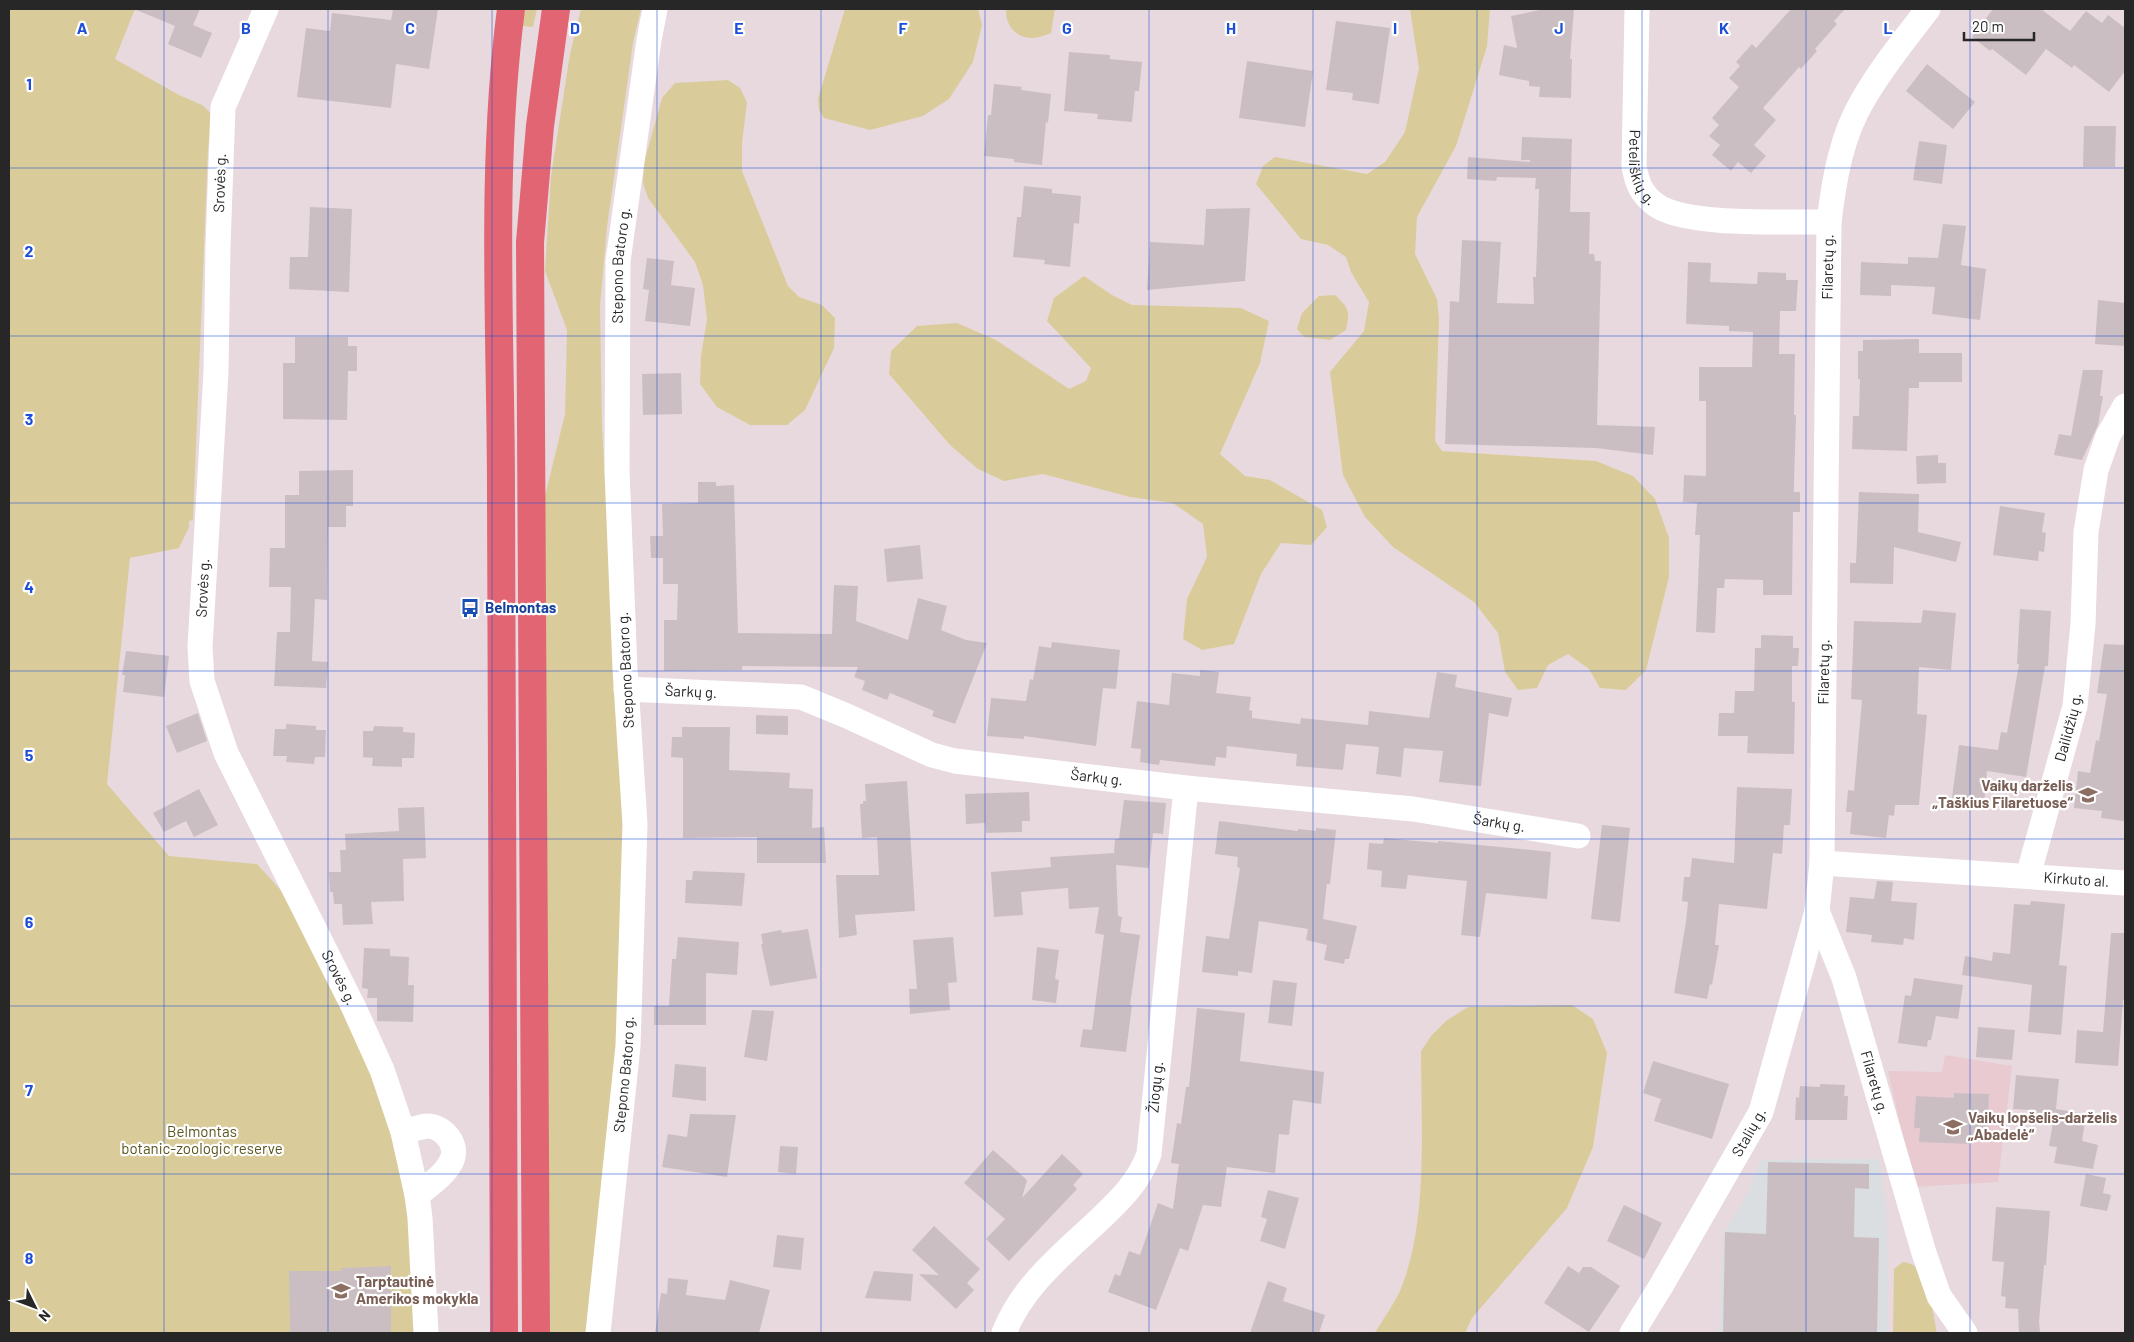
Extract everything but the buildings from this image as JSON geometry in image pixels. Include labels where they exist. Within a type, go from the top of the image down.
[{"type":"main road","points":[[504,1333],[500,875],[501,489],[497,218],[504,60],[511,9]]},
{"type":"main road","points":[[536,1333],[530,242],[540,126],[556,9]]},
{"type":"main road","points":[[550,51],[562,9]]},
{"type":"street","name":"Srovės g.","points":[[266,9],[223,107],[216,372],[201,640],[202,681],[226,753],[354,1008],[382,1070],[403,1132],[417,1195],[426,1333]]},
{"type":"street","name":"Stepono Batoro g.","points":[[598,1333],[628,1046],[635,824],[626,690],[617,471],[618,261],[649,40],[656,9]]},
{"type":"street","name":"Peteliškių g.","points":[[1638,9],[1634,166],[1638,186],[1646,196],[1657,206],[1677,214],[1709,220],[1829,222]]},
{"type":"street","name":"Filaretų g.","points":[[1928,9],[1862,101],[1841,153],[1833,186],[1829,222],[1822,863],[1818,911],[1844,978],[1924,1253],[1939,1296],[1965,1333]]},
{"type":"street","name":"Dailidžių g.","points":[[2028,876],[2075,706],[2083,624],[2086,532],[2096,470],[2108,436],[2125,406]]},
{"type":"street","name":"Šarkų g.","points":[[626,690],[801,697],[932,755],[955,761],[1186,788],[1413,809],[1578,836]]},
{"type":"street","name":"Žiogų g.","points":[[1004,1333],[1010,1318],[1023,1296],[1043,1273],[1132,1188],[1144,1170],[1149,1154],[1186,788]]},
{"type":"street","points":[[1822,863],[2028,876]]},
{"type":"street","name":"Kirkuto al.","points":[[2028,876],[2125,883]]},
{"type":"street","name":"Stalių g.","points":[[1632,1333],[1761,1112],[1818,911]]},
{"type":"street","points":[[403,1132],[427,1126],[438,1128],[446,1134],[454,1153],[452,1161],[444,1173],[417,1195]]},
{"type":"shaded area","name":"Vaikų lopšelis-darželis „Abadelė“","points":[[1945,1055],[2012,1066],[1998,1182],[1914,1187],[1888,1071],[1942,1072]]},
{"type":"shaded area","points":[[1879,1159],[1887,1213],[1888,1333],[1719,1333],[1723,1235],[1749,1191],[1760,1160]]},
{"type":"green space","name":"Belmontas botanic-zoologic reserve","points":[[9,9],[135,9],[115,59],[179,95],[202,105],[212,114],[208,150],[193,520],[189,521],[189,527],[179,548],[130,558],[107,784],[169,856],[257,864],[314,927],[382,1070],[422,1227],[423,1333],[9,1333]]},
{"type":"green space","points":[[525,9],[537,9],[533,27],[522,26]]},
{"type":"green space","points":[[581,9],[641,9],[633,43],[607,227],[600,306],[602,426],[619,719],[624,867],[619,1022],[590,1333],[550,1333],[544,500],[565,414],[567,330],[545,271],[551,176],[570,54]]},
{"type":"green space","points":[[845,9],[978,9],[982,25],[973,62],[949,99],[923,116],[870,130],[824,118],[819,110],[818,99]]},
{"type":"green space","points":[[1006,9],[1055,9],[1051,33],[1034,38],[1021,36],[1009,25]]},
{"type":"green space","points":[[1410,9],[1490,9],[1487,46],[1456,146],[1417,217],[1415,254],[1437,299],[1439,319],[1435,441],[1442,451],[1596,461],[1633,476],[1655,499],[1669,538],[1669,577],[1646,670],[1626,690],[1600,688],[1589,669],[1568,654],[1548,665],[1537,688],[1518,690],[1505,672],[1498,633],[1474,602],[1393,547],[1365,517],[1343,475],[1330,372],[1364,331],[1369,302],[1351,272],[1346,257],[1328,245],[1301,239],[1256,184],[1263,166],[1275,157],[1367,174],[1385,162],[1405,132],[1419,68]]},
{"type":"green space","points":[[728,80],[740,88],[747,102],[742,143],[742,171],[788,286],[799,297],[822,305],[835,318],[834,348],[805,410],[787,425],[750,425],[717,407],[700,384],[701,356],[707,319],[703,285],[695,262],[648,198],[643,183],[644,163],[662,98],[675,83]]},
{"type":"green space","points":[[1084,276],[1112,295],[1132,305],[1241,308],[1269,321],[1260,363],[1220,454],[1245,476],[1270,480],[1322,510],[1327,527],[1311,545],[1281,543],[1261,574],[1234,644],[1202,650],[1183,639],[1187,599],[1207,557],[1203,524],[1173,503],[1130,497],[1043,474],[1004,481],[978,469],[950,445],[889,374],[891,351],[917,326],[957,323],[996,340],[1069,389],[1086,381],[1091,368],[1047,321],[1054,298]]},
{"type":"green space","points":[[1335,295],[1347,310],[1346,330],[1330,340],[1304,337],[1297,329],[1302,313],[1319,296]]},
{"type":"green space","points":[[1572,1005],[1593,1019],[1607,1053],[1593,1147],[1567,1208],[1472,1318],[1465,1333],[1375,1333],[1394,1303],[1403,1283],[1411,1257],[1416,1229],[1420,1199],[1422,1138],[1421,1051],[1431,1036],[1446,1021],[1468,1007]]},
{"type":"green space","points":[[1903,1262],[1914,1266],[1923,1276],[1929,1291],[1937,1333],[1893,1333],[1894,1269]]},
{"type":"place","name":"Belmontas","points":[[470,608]]},
{"type":"place","name":"Vaikų darželis „Taškius Filaretuose“","points":[[2088,795]]},
{"type":"place","name":"Vaikų lopšelis-darželis „Abadelė“","points":[[1953,1127]]},
{"type":"place","name":"Tarptautinė Amerikos mokykla","points":[[341,1291]]}]
